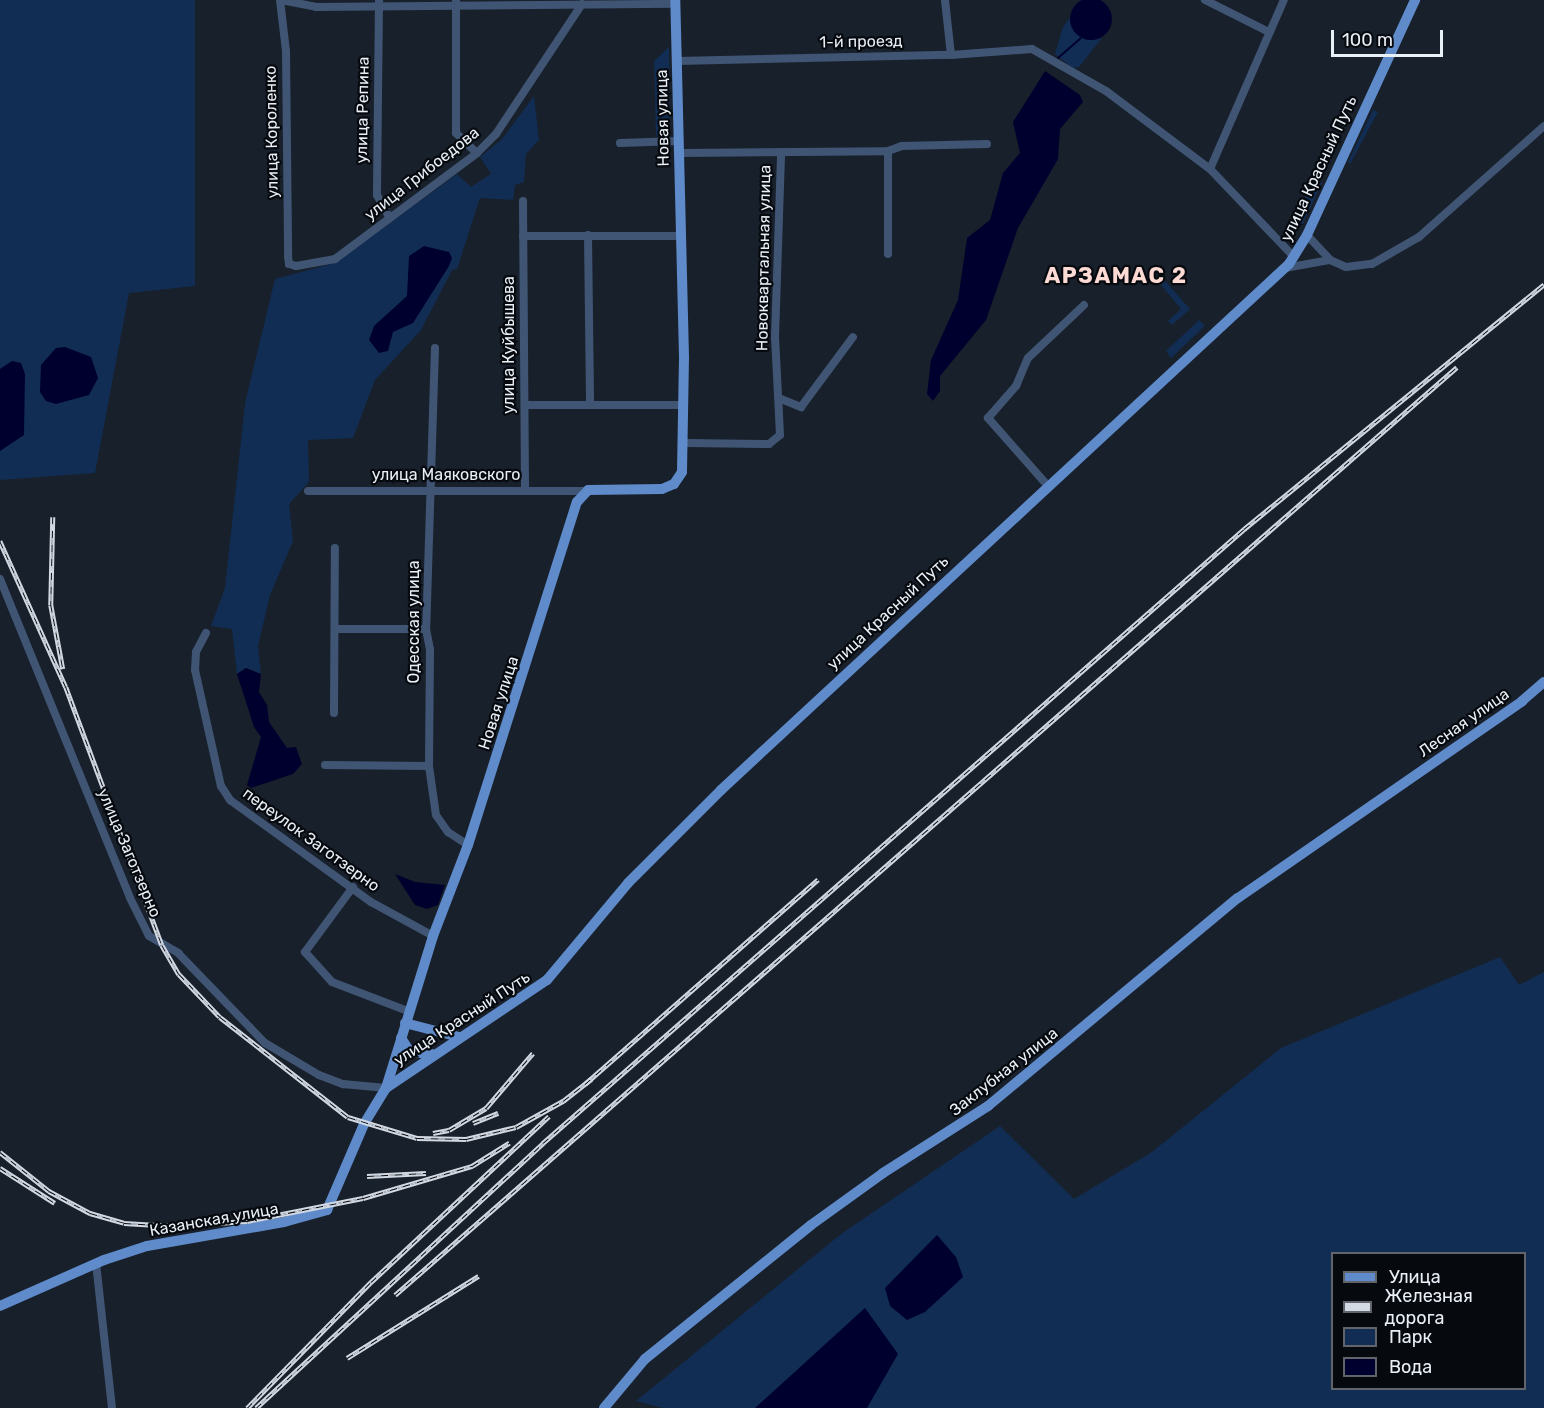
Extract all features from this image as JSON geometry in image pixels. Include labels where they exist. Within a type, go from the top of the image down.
[{"type":"main road","name":"улица Красный Путь","points":[[332,1204],[364,1124],[386,1088],[432,1054],[547,980],[628,883],[665,844],[1285,268],[1307,235],[1415,0]]},
{"type":"main road","name":"Новая улица","points":[[386,1088],[408,1011],[433,936],[468,845],[577,502],[584,491],[648,491],[674,484],[682,472],[685,443],[675,2]]},
{"type":"main road","name":"Лесная улица","points":[[1399,787],[1544,682]]},
{"type":"main road","name":"Заклубная улица","points":[[604,1408],[645,1359],[811,1225],[883,1173],[988,1106],[1238,898],[1399,787]]},
{"type":"main road","points":[[405,1023],[460,1037]]},
{"type":"main road","points":[[401,1038],[410,1052],[432,1054]]},
{"type":"main road","name":"Казанская улица","points":[[0,1305],[96,1263],[180,1238],[307,1218],[327,1210],[332,1204]]},
{"type":"street","points":[[280,0],[316,7],[379,3],[675,2]]},
{"type":"street","name":"улица Короленко","points":[[280,0],[286,51],[289,264]]},
{"type":"street","points":[[945,0],[951,55]]},
{"type":"street","points":[[1205,0],[1269,32]]},
{"type":"street","points":[[1284,0],[1210,169],[1294,257]]},
{"type":"street","points":[[456,2],[456,133],[477,153]]},
{"type":"street","name":"улица Репина","points":[[379,3],[377,195],[390,218]]},
{"type":"street","name":"улица Грибоедова","points":[[289,264],[305,265],[334,259],[477,153],[496,134],[582,4]]},
{"type":"street","name":"1-й проезд","points":[[677,61],[951,55],[1022,48],[1045,54],[1106,91],[1210,169]]},
{"type":"street","points":[[1307,235],[1330,260],[1346,267],[1372,264],[1419,237],[1544,126]]},
{"type":"street","points":[[620,143],[679,141]]},
{"type":"street","name":"Новоквартальная улица","points":[[679,153],[888,152],[902,146],[987,144]]},
{"type":"street","name":"Новоквартальная улица","points":[[685,443],[769,444],[780,435],[781,399],[775,337],[782,152]]},
{"type":"street","points":[[888,152],[888,254]]},
{"type":"street","name":"улица Куйбышева","points":[[523,201],[525,490]]},
{"type":"street","points":[[524,236],[681,236]]},
{"type":"street","points":[[588,236],[590,403]]},
{"type":"street","points":[[1285,268],[1330,260]]},
{"type":"street","points":[[1048,486],[988,418],[1016,386],[1028,358],[1084,304]]},
{"type":"street","points":[[781,399],[801,407],[853,337]]},
{"type":"street","name":"Одесская улица","points":[[435,348],[426,629],[430,649],[429,766],[435,815],[448,832],[468,845]]},
{"type":"street","points":[[525,405],[590,403],[684,405]]},
{"type":"street","name":"улица Маяковского","points":[[308,491],[432,489],[584,491]]},
{"type":"street","points":[[334,713],[335,548]]},
{"type":"street","name":"улица Заготзерно","points":[[0,579],[130,898],[149,936],[178,954],[239,1020],[274,1049],[319,1075],[343,1084],[386,1088]]},
{"type":"street","points":[[336,629],[426,629]]},
{"type":"street","name":"переулок Заготзерно","points":[[206,633],[196,652],[195,670],[221,786],[230,800],[253,819],[410,926],[433,936]]},
{"type":"street","points":[[325,765],[429,766]]},
{"type":"street","points":[[353,887],[305,952],[332,982],[408,1011]]},
{"type":"street","points":[[96,1263],[112,1408]]},
{"type":"green space","points":[[0,0],[195,0],[195,286],[129,293],[95,473],[0,480]]},
{"type":"green space","points":[[1070,18],[1072,28],[1088,40],[1102,38],[1079,67],[1072,68],[1055,54],[1063,27]]},
{"type":"green space","points":[[669,47],[670,137],[662,138],[656,135],[654,61]]},
{"type":"green space","points":[[534,96],[539,140],[526,154],[524,182],[515,185],[513,200],[480,198],[457,269],[452,270],[421,330],[375,380],[353,438],[308,440],[309,482],[289,504],[293,541],[270,595],[258,646],[261,674],[246,668],[237,674],[232,629],[211,626],[225,588],[245,403],[275,279],[335,263],[457,174],[471,187],[491,174],[480,157],[502,139]]},
{"type":"green space","points":[[1373,110],[1378,112],[1350,164],[1348,162]]},
{"type":"green space","points":[[1314,181],[1322,183],[1302,226],[1292,222]]},
{"type":"green space","points":[[1165,281],[1190,309],[1172,325],[1168,321],[1181,309],[1161,285]]},
{"type":"green space","points":[[1199,320],[1205,326],[1171,358],[1166,351]]},
{"type":"green space","points":[[1500,957],[1519,985],[1544,972],[1544,1408],[867,1408],[872,1397],[782,1386],[755,1408],[663,1408],[636,1401],[841,1234],[1000,1126],[1074,1199],[1152,1152],[1281,1048]]},
{"type":"water","points":[[1083,0],[1099,0],[1106,4],[1112,19],[1110,27],[1106,34],[1099,38],[1091,40],[1083,38],[1076,34],[1072,27],[1070,19],[1072,11],[1076,4]]},
{"type":"water","points":[[1045,71],[1080,95],[1083,102],[1060,129],[1058,159],[1018,228],[986,320],[940,376],[940,391],[933,401],[927,394],[931,360],[958,300],[967,238],[990,220],[1003,173],[1020,153],[1013,122]]},
{"type":"water","points":[[424,246],[449,252],[452,258],[449,266],[413,323],[393,332],[388,351],[379,353],[369,340],[374,326],[407,296],[409,256]]},
{"type":"water","points":[[65,347],[91,357],[98,378],[89,395],[56,404],[46,401],[40,392],[41,365],[56,348]]},
{"type":"water","points":[[12,361],[21,363],[25,374],[24,435],[0,451],[0,369]]},
{"type":"water","points":[[246,668],[261,674],[259,692],[267,705],[269,722],[287,748],[296,747],[302,764],[293,774],[251,788],[247,785],[261,737],[254,727],[237,674]]},
{"type":"water","points":[[395,874],[415,882],[445,885],[438,905],[427,909],[415,905]]},
{"type":"water","points":[[937,1235],[956,1257],[963,1277],[925,1312],[907,1320],[890,1306],[885,1288]]},
{"type":"water","points":[[865,1308],[898,1354],[867,1408],[755,1408]]},
{"type":"waterway","points":[[1058,58],[1081,38]]},
{"type":"railway","points":[[256,1408],[543,1143],[1244,529],[1544,284]]},
{"type":"railway","points":[[395,1295],[1457,367]]},
{"type":"railway","points":[[53,517],[51,605],[63,669]]},
{"type":"railway","points":[[0,541],[66,687],[162,945],[179,974],[220,1017],[348,1117],[417,1138],[466,1139],[516,1127],[563,1101],[591,1079]]},
{"type":"railway","points":[[585,1084],[818,879]]},
{"type":"railway","points":[[433,1133],[449,1130],[486,1108],[533,1053]]},
{"type":"railway","points":[[473,1123],[498,1113]]},
{"type":"railway","points":[[247,1408],[371,1282],[549,1116]]},
{"type":"railway","points":[[0,1152],[49,1191],[90,1213],[124,1223],[174,1226],[247,1221],[363,1198],[472,1166],[509,1143]]},
{"type":"railway","points":[[0,1168],[55,1203]]},
{"type":"railway","points":[[367,1176],[426,1173]]},
{"type":"railway","points":[[347,1358],[478,1276]]},
{"type":"district","name":"АРЗАМАС 2","points":[[1116,276]]}]
